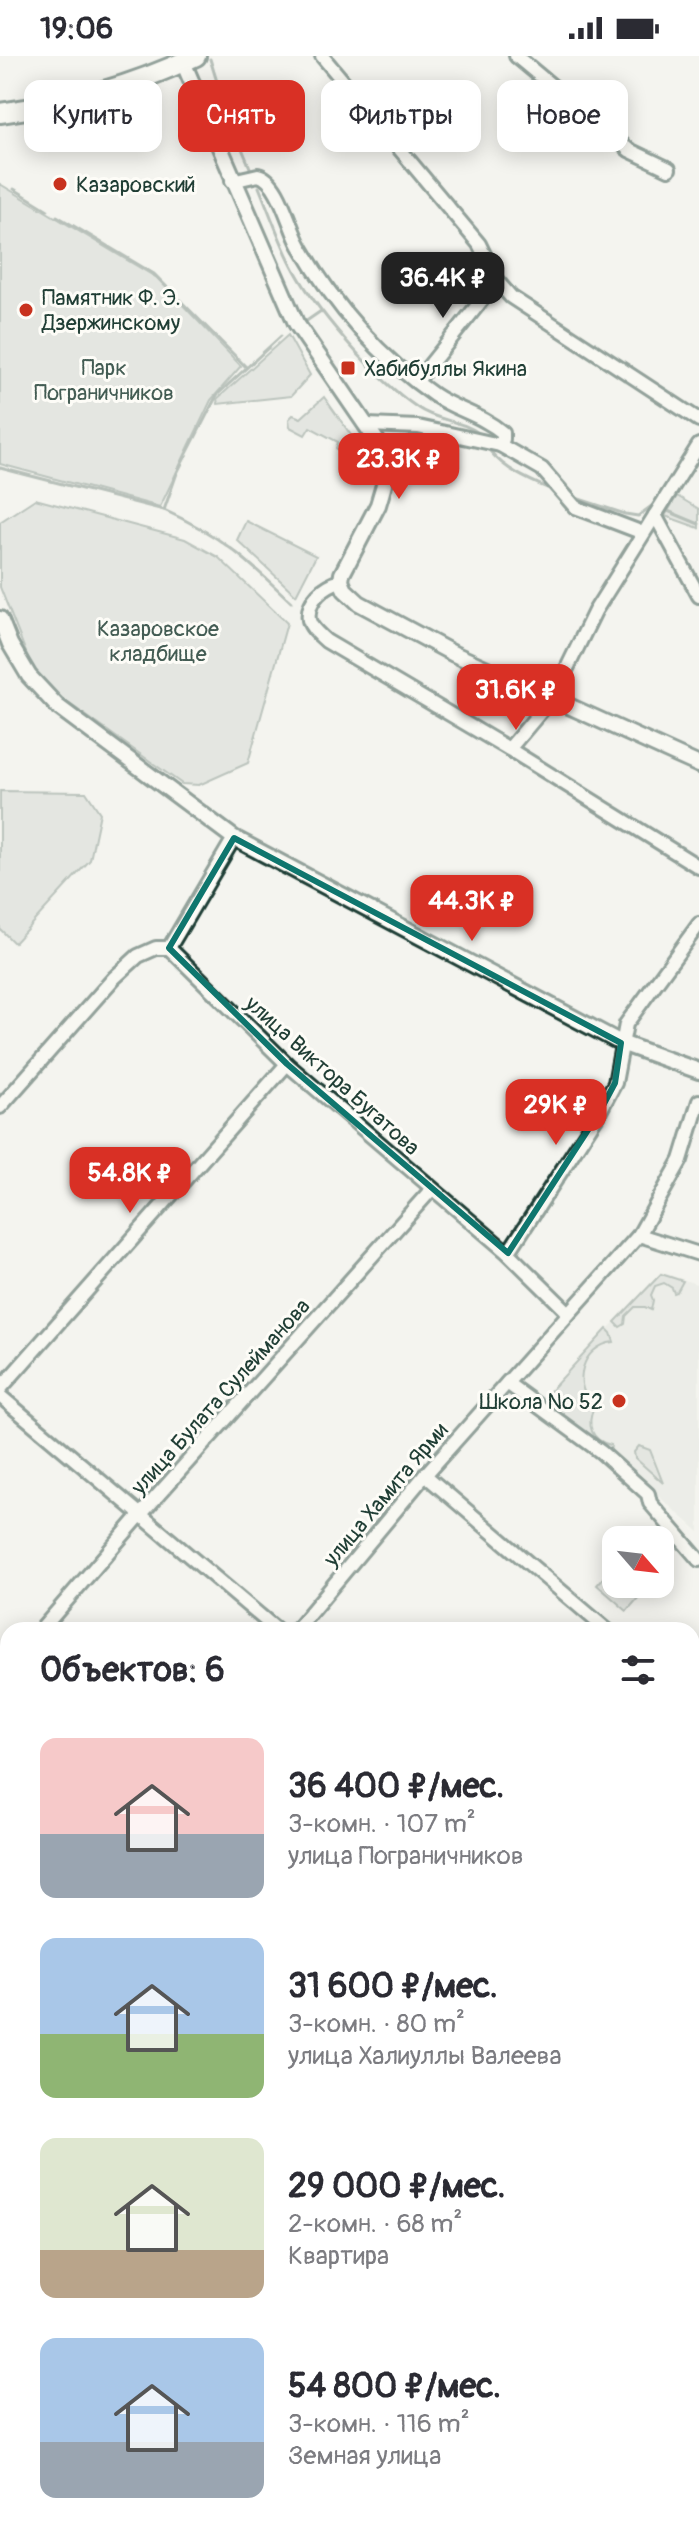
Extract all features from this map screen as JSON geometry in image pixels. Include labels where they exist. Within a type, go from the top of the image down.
[{"type":"main road","points":[[0,113],[92,95],[189,59]]},
{"type":"street","points":[[516,56],[629,150],[669,169]]},
{"type":"street","points":[[328,57],[479,244],[497,281],[511,297],[699,420]]},
{"type":"street","points":[[189,59],[232,181],[296,323],[385,453],[386,478],[378,505],[346,563],[341,581],[345,590],[373,610],[454,654],[699,765]]},
{"type":"street","points":[[232,181],[258,175],[270,182],[298,244],[322,281],[375,347],[395,367],[454,408],[484,419],[497,428],[503,433],[500,445]]},
{"type":"street","points":[[417,381],[497,281]]},
{"type":"street","points":[[367,425],[418,427],[500,445],[542,469],[575,507],[643,533]]},
{"type":"street","points":[[509,749],[553,697],[595,611],[699,445]]},
{"type":"street","points":[[655,515],[699,596]]},
{"type":"street","points":[[341,581],[324,587],[311,608],[309,621],[326,641],[509,749],[699,867]]},
{"type":"street","points":[[0,619],[10,644],[29,676],[57,706],[234,838],[621,1043],[699,1071]]},
{"type":"street","points":[[0,1107],[114,978],[138,956],[156,948],[169,948],[234,838]]},
{"type":"street","points":[[508,1253],[599,1113],[615,1083],[626,1024],[699,924]]},
{"type":"street","name":"улица Виктора Бугатова","points":[[169,948],[287,1064],[508,1253],[569,1313]]},
{"type":"street","points":[[0,1389],[287,1064]]},
{"type":"street","name":"улица Хамита Ярми","points":[[303,1622],[425,1475],[639,1235],[681,1160],[699,1101]]},
{"type":"street","name":"улица Булата Сулейманова","points":[[48,1622],[431,1190]]},
{"type":"street","points":[[639,1235],[699,1254]]},
{"type":"street","points":[[507,1383],[601,1452],[648,1494],[650,1503],[699,1560]]},
{"type":"street","points":[[0,1396],[268,1622]]},
{"type":"street","points":[[425,1475],[598,1622]]},
{"type":"highlighted area","points":[[234,838],[621,1043],[615,1083],[599,1113],[508,1253],[287,1064],[169,948]]},
{"type":"shaded area","name":"Школа № 52","points":[[661,1272],[699,1285],[699,1532],[603,1447],[539,1403]]},
{"type":"green space","name":"Парк Пограничников","points":[[0,184],[157,278],[241,366],[211,400],[160,507],[0,464]]},
{"type":"green space","points":[[288,335],[310,375],[291,396],[218,404],[217,399]]},
{"type":"green space","points":[[324,397],[353,438],[338,450],[338,442],[310,427],[305,435],[290,427],[289,419],[293,415],[301,418]]},
{"type":"green space","points":[[677,496],[699,509],[699,528],[665,516]]},
{"type":"green space","name":"Казаровское кладбище","points":[[35,499],[185,539],[218,557],[287,623],[248,763],[199,785],[182,784],[53,692],[31,665],[0,587],[0,522]]},
{"type":"green space","points":[[246,521],[316,556],[296,595],[237,540]]},
{"type":"green space","points":[[0,791],[86,792],[100,813],[90,860],[14,943],[0,929]]},
{"type":"green space","points":[[661,1274],[683,1281],[677,1292],[674,1293],[664,1283],[655,1286],[651,1295],[651,1310],[635,1307],[620,1327],[615,1322]]},
{"type":"green space","points":[[607,1329],[614,1342],[594,1351],[583,1368],[582,1378],[587,1398],[594,1407],[590,1420],[592,1431],[599,1440],[611,1445],[610,1452],[540,1402]]},
{"type":"green space","points":[[639,1446],[650,1450],[663,1483],[635,1458],[634,1452]]},
{"type":"green space","points":[[612,1598],[638,1598],[627,1611]]},
{"type":"waterway","points":[[210,59],[216,80]]},
{"type":"waterway","points":[[243,152],[251,170]]},
{"type":"waterway","points":[[259,187],[300,280],[346,341],[383,379],[418,408],[480,434]]},
{"type":"waterway","points":[[14,189],[48,210]]},
{"type":"waterway","points":[[57,216],[154,274],[246,367]]},
{"type":"waterway","points":[[305,322],[321,311]]},
{"type":"waterway","points":[[0,468],[164,510],[177,473],[217,395],[281,336]]},
{"type":"waterway","points":[[490,451],[511,470],[554,491]]},
{"type":"waterway","points":[[573,497],[638,516],[653,505]]},
{"type":"waterway","points":[[663,509],[699,524]]},
{"type":"waterway","points":[[164,510],[202,529],[232,550],[291,602]]},
{"type":"place","name":"Казаровский","points":[[60,184]]},
{"type":"place","name":"Памятник Ф. Э. Дзержинскому","points":[[26,310]]},
{"type":"place","name":"Хабибуллы Якина","points":[[348,368]]},
{"type":"place","name":"Школа № 52","points":[[619,1401]]}]
